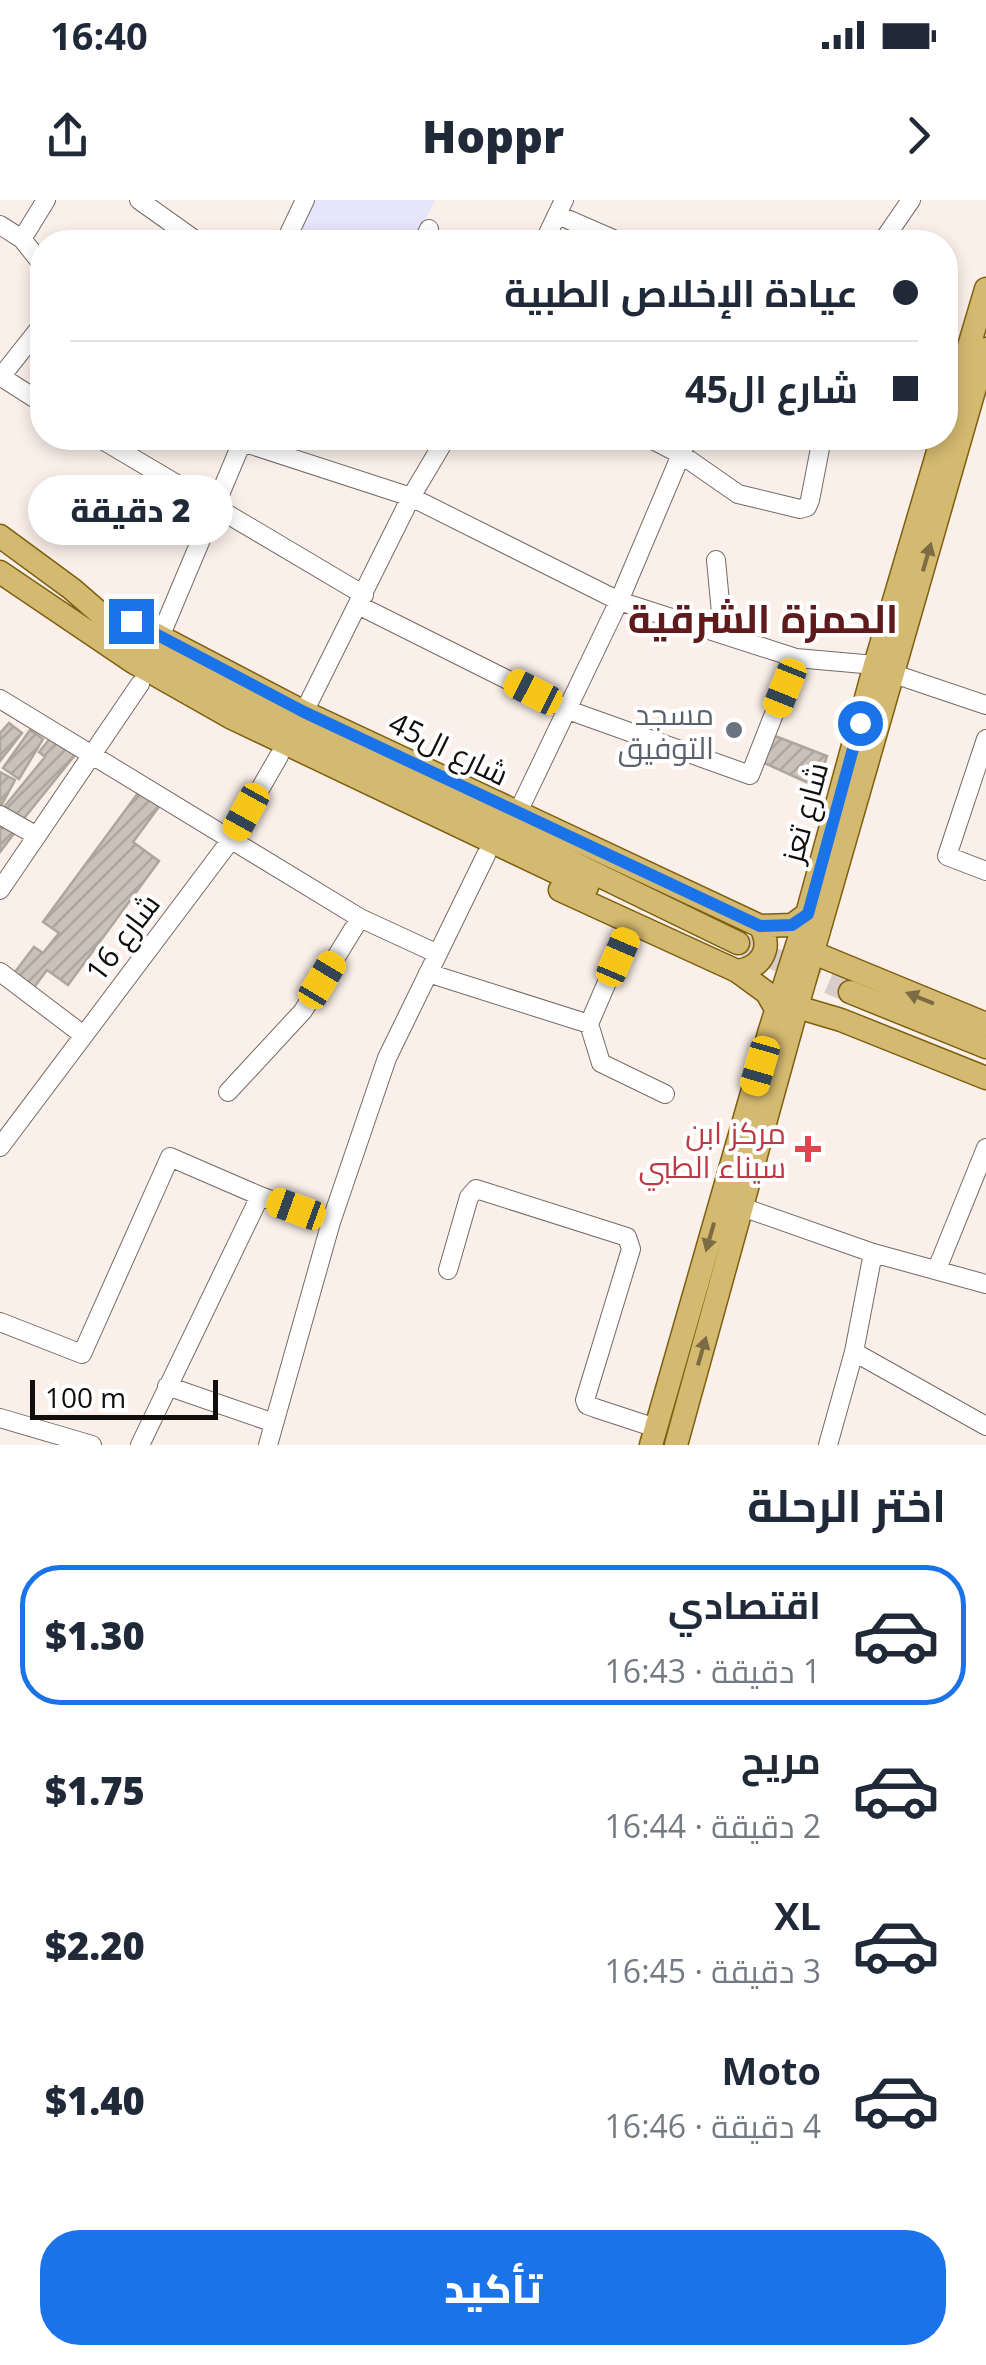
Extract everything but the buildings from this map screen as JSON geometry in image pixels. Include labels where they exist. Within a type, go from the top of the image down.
[{"type":"main road","name":"شارع تعز","points":[[961,374],[986,289]]},
{"type":"main road","name":"شارع تعز","points":[[961,374],[986,349]]},
{"type":"main road","name":"شارع تعز","points":[[786,1008],[814,953],[939,450]]},
{"type":"main road","name":"شارع تعز","points":[[786,1008],[808,914],[884,670],[941,450]]},
{"type":"main road","name":"شارع ال45","points":[[0,536],[72,589],[125,635],[236,699],[737,957],[786,1008],[847,997],[986,1024]]},
{"type":"main road","name":"شارع ال45","points":[[0,572],[133,662],[230,717],[737,957]]},
{"type":"main road","name":"شارع ال45","points":[[72,589],[304,712],[760,926]]},
{"type":"main road","name":"شارع ال45","points":[[56,612],[140,684],[279,756],[632,924],[737,957]]},
{"type":"main road","points":[[737,957],[748,970],[764,956],[765,935],[760,926],[792,925],[808,914]]},
{"type":"main road","name":"شارع ال45","points":[[814,953],[847,997],[986,1078]]},
{"type":"main road","name":"شارع ال45","points":[[847,997],[986,1047]]},
{"type":"main road","name":"شارع ال45","points":[[847,997],[986,1061]]},
{"type":"main road","points":[[676,1445],[742,1206],[786,1008]]},
{"type":"main road","points":[[654,1436],[786,1008]]},
{"type":"street","points":[[22,239],[46,200]]},
{"type":"street","points":[[139,200],[181,230]]},
{"type":"street","points":[[291,230],[305,200]]},
{"type":"street","points":[[890,230],[911,200]]},
{"type":"street","points":[[561,208],[599,230]]},
{"type":"street","points":[[0,225],[30,249]]},
{"type":"street","points":[[30,340],[0,377],[30,395]]},
{"type":"street","points":[[120,450],[361,600],[568,710],[750,776],[796,658]]},
{"type":"street","points":[[160,638],[216,509],[237,450]]},
{"type":"street","points":[[269,450],[411,498],[619,601],[796,658],[884,670],[986,705]]},
{"type":"street","points":[[304,712],[439,450]]},
{"type":"street","points":[[517,814],[619,601],[683,450]]},
{"type":"street","points":[[689,450],[738,494],[800,509],[810,500],[820,450]]},
{"type":"street","points":[[716,560],[723,634]]},
{"type":"street","points":[[0,890],[140,684]]},
{"type":"street","points":[[0,700],[360,918],[438,954]]},
{"type":"street","points":[[986,739],[947,856],[986,871]]},
{"type":"street","name":"شارع 16","points":[[0,1147],[230,841],[279,756]]},
{"type":"street","points":[[0,814],[37,836]]},
{"type":"street","points":[[268,1445],[331,1222],[387,1058],[486,855]]},
{"type":"street","points":[[228,1092],[304,1011],[360,918]]},
{"type":"street","points":[[632,924],[589,1024],[601,1063],[665,1094]]},
{"type":"street","points":[[0,972],[82,1034]]},
{"type":"street","points":[[428,973],[589,1024]]},
{"type":"street","points":[[937,1269],[982,1172],[986,1148]]},
{"type":"street","points":[[0,1322],[82,1354],[170,1157],[331,1222]]},
{"type":"street","points":[[448,1270],[469,1197],[476,1190],[626,1237],[631,1248],[585,1400],[587,1405],[654,1436]]},
{"type":"street","points":[[140,1445],[260,1196]]},
{"type":"street","points":[[742,1206],[872,1254],[986,1284]]},
{"type":"street","points":[[828,1445],[854,1352],[872,1254]]},
{"type":"street","points":[[854,1352],[986,1426]]},
{"type":"street","points":[[167,1386],[274,1423]]},
{"type":"street","points":[[0,1418],[92,1445]]},
{"type":"shaded area","points":[[315,200],[435,200],[421,230],[299,230]]},
{"type":"tunnel","points":[[738,943],[850,992]]},
{"type":"place","name":"مسجد التوفيق","points":[[734,730]]},
{"type":"place","name":"مركز ابن سيناء الطبي","points":[[808,1149]]},
{"type":"district","name":"الحمزة الشرقية","points":[[763,617]]},
{"type":"route","points":[[131,621],[304,712],[760,926],[792,925],[808,914],[860,723]]}]
